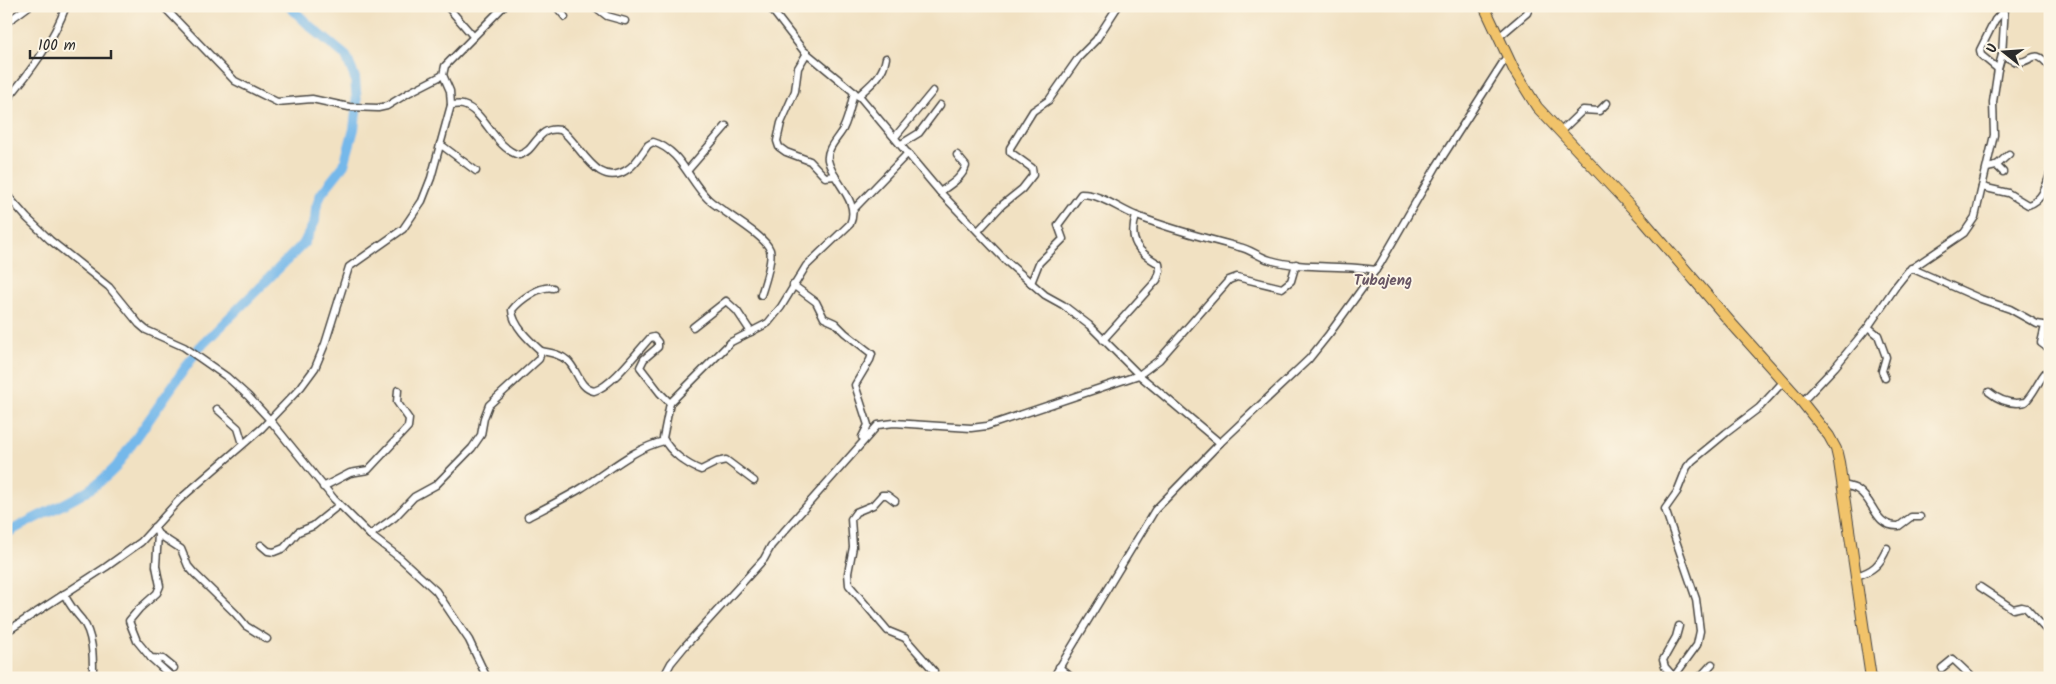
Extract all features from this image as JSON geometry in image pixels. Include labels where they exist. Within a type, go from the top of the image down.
[{"type":"main road","points":[[1484,6],[1500,36],[1507,56],[1534,104],[1643,220],[1802,402],[1832,440],[1838,457],[1843,485],[1871,678]]},
{"type":"street","points":[[6,23],[29,6]]},
{"type":"street","points":[[6,101],[28,74],[47,45],[60,23],[66,6]]},
{"type":"street","points":[[162,6],[216,63],[250,90],[278,102],[312,99],[362,109],[387,106],[443,75],[449,62],[504,6]]},
{"type":"street","points":[[447,6],[473,36]]},
{"type":"street","points":[[556,6],[565,17]]},
{"type":"street","points":[[594,6],[607,16],[625,21]]},
{"type":"street","points":[[978,231],[1002,205],[1022,189],[1032,175],[1032,168],[1010,152],[1010,148],[1033,110],[1049,100],[1079,57],[1096,40],[1118,6]]},
{"type":"street","points":[[1500,36],[1512,28],[1527,13],[1530,6]]},
{"type":"street","points":[[771,7],[807,53],[856,94],[895,136],[940,192],[1006,261],[1045,295],[1077,315],[1139,375],[1220,443]]},
{"type":"street","points":[[1802,402],[1835,368],[1911,268],[1960,236],[1968,229],[1975,217],[1994,135],[1994,102],[1998,69],[2002,55],[2005,7]]},
{"type":"street","points":[[1998,69],[1981,55],[1980,50],[1995,20],[2005,7]]},
{"type":"street","points":[[807,53],[798,68],[795,91],[781,123],[777,141],[779,147],[786,152],[810,161],[824,177],[835,176]]},
{"type":"street","points":[[2002,55],[2017,62],[2033,56],[2040,57],[2050,68]]},
{"type":"street","points":[[1053,678],[1156,510],[1220,443],[1313,354],[1376,270],[1436,166],[1507,56]]},
{"type":"street","points":[[853,210],[828,162],[829,152],[845,124],[856,94],[880,76],[886,58]]},
{"type":"street","points":[[6,632],[136,545],[179,500],[270,420],[301,387],[315,368],[325,344],[349,267],[403,229],[420,206],[431,178],[451,105],[450,91],[443,75]]},
{"type":"street","points":[[895,136],[933,90]]},
{"type":"street","points":[[1560,132],[1584,109],[1599,112],[1606,103]]},
{"type":"street","points":[[451,105],[463,105],[472,110],[497,140],[510,151],[519,155],[528,150],[548,130],[555,129],[566,134],[592,165],[604,174],[615,174],[627,170],[648,145],[653,142],[665,148],[688,170],[696,186],[709,200],[754,232],[770,251],[761,295]]},
{"type":"street","points":[[901,144],[919,133],[940,105]]},
{"type":"street","points":[[688,170],[726,126]]},
{"type":"street","points":[[440,144],[476,171]]},
{"type":"street","points":[[754,481],[726,460],[717,462],[704,470],[699,469],[674,453],[664,441],[663,435],[670,403],[731,342],[768,323],[781,307],[793,285],[814,257],[850,224],[853,210],[908,152]]},
{"type":"street","points":[[1987,168],[1996,165],[2009,154]]},
{"type":"street","points":[[940,192],[958,178],[965,169],[966,166],[957,155]]},
{"type":"street","points":[[1996,165],[2003,172]]},
{"type":"street","points":[[1982,186],[2008,193],[2028,205],[2037,200],[2045,191],[2050,174]]},
{"type":"street","points":[[6,194],[50,240],[109,287],[135,321],[146,330],[184,347],[227,377],[270,420],[323,487],[340,505],[370,535],[400,558],[442,599],[469,640],[487,678]]},
{"type":"street","points":[[1030,283],[1039,262],[1063,239],[1058,224],[1079,195],[1093,195],[1136,216],[1194,236],[1239,247],[1272,261],[1296,264],[1359,266],[1376,270]]},
{"type":"street","points":[[1103,340],[1155,283],[1160,271],[1159,264],[1145,256],[1133,239],[1133,225],[1136,216]]},
{"type":"street","points":[[663,678],[671,663],[685,646],[764,559],[771,546],[880,424],[894,423],[971,428],[987,426],[1139,375],[1159,360],[1229,280],[1237,277],[1282,288],[1290,284],[1296,264]]},
{"type":"street","points":[[1911,268],[1981,299],[2010,309],[2037,324],[2047,326],[2041,343],[2045,346],[2050,346]]},
{"type":"street","points":[[793,285],[816,302],[824,318],[835,322],[845,334],[872,354],[855,385],[868,425],[866,432],[856,444],[858,448]]},
{"type":"street","points":[[553,288],[546,287],[540,289],[512,310],[515,321],[541,351],[556,354],[567,360],[585,387],[594,391],[599,390],[615,376],[650,338],[654,337],[658,342],[658,346],[644,359],[640,367],[660,394],[670,403]]},
{"type":"street","points":[[694,327],[726,300],[737,311],[751,332]]},
{"type":"street","points":[[1868,327],[1878,335],[1886,357],[1882,372],[1885,378]]},
{"type":"street","points":[[370,535],[395,517],[414,497],[436,484],[472,448],[481,435],[489,405],[532,367],[541,356],[541,351]]},
{"type":"street","points":[[1990,392],[2001,401],[2014,404],[2025,402],[2039,384],[2047,369],[2050,369]]},
{"type":"street","points":[[1679,626],[1676,637],[1663,660],[1665,667],[1673,677],[1696,645],[1700,630],[1696,599],[1665,512],[1666,507],[1677,492],[1692,461],[1759,408],[1783,382]]},
{"type":"street","points":[[323,487],[350,473],[368,470],[408,427],[410,418],[396,402],[398,390]]},
{"type":"street","points":[[217,409],[238,428],[243,444]]},
{"type":"street","points":[[528,517],[579,489],[627,456],[648,445],[664,441]]},
{"type":"street","points":[[1843,485],[1859,491],[1878,518],[1887,524],[1899,526],[1911,517],[1920,517]]},
{"type":"street","points":[[895,501],[888,495],[882,495],[873,505],[856,512],[853,516],[850,524],[853,547],[848,580],[851,588],[888,631],[905,638],[927,662],[934,672],[932,678]]},
{"type":"street","points":[[261,545],[269,552],[284,548],[298,532],[313,526],[340,505]]},
{"type":"street","points":[[154,528],[158,534],[181,549],[190,569],[246,626],[267,639]]},
{"type":"street","points":[[158,534],[156,566],[160,589],[130,621],[136,641],[173,678]]},
{"type":"street","points":[[1856,576],[1874,569],[1882,560],[1887,548]]},
{"type":"street","points":[[1980,587],[2013,610],[2022,607],[2026,608],[2050,634]]},
{"type":"street","points":[[64,594],[72,608],[83,621],[91,641],[93,678]]},
{"type":"street","points":[[6,625],[15,626]]},
{"type":"street","points":[[151,658],[163,659],[174,668]]},
{"type":"street","points":[[1942,668],[1953,658],[1973,678]]},
{"type":"street","points":[[1699,678],[1712,664]]},
{"type":"street","points":[[1060,666],[1072,678]]},
{"type":"waterway","points":[[6,534],[77,497],[104,479],[116,467],[199,348],[304,243],[315,221],[316,208],[321,194],[344,165],[354,129],[357,104],[355,78],[346,56],[289,6]]},
{"type":"district","name":"Tubajeng","points":[[1383,280]]}]
